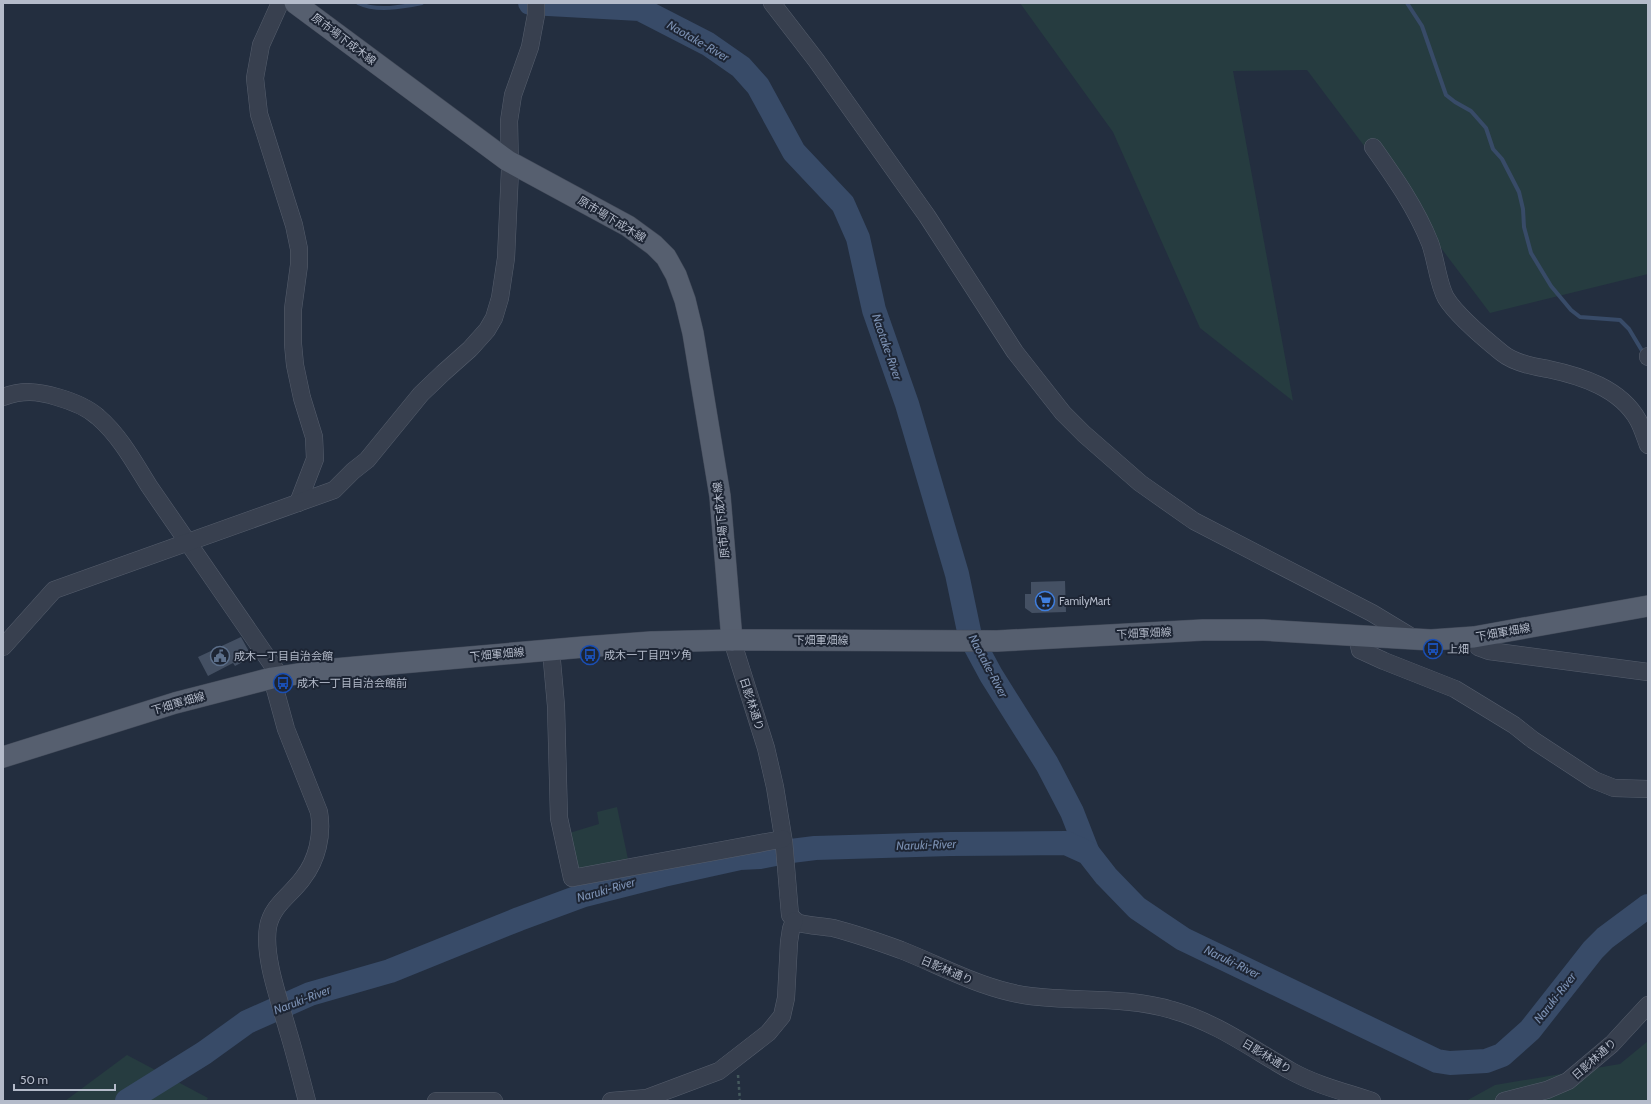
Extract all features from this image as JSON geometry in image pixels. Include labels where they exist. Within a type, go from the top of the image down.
[{"type":"main road","name":"原市場下成木線","points":[[295,3],[508,161],[628,226],[642,235],[666,257],[676,276],[685,300],[693,333],[720,496],[732,640]]},
{"type":"main road","name":"下畑軍畑線","points":[[3,757],[175,703],[276,677],[401,663],[651,642],[732,640],[997,641],[1203,630],[1263,630],[1415,640],[1474,637],[1648,606]]},
{"type":"street","points":[[280,3],[261,44],[255,78],[259,114],[294,225],[299,249],[299,265],[293,309],[293,344],[295,365],[302,398],[314,437],[315,459],[298,503]]},
{"type":"street","points":[[772,3],[816,60],[926,216],[1023,364],[1064,413],[1084,434],[1140,483],[1194,521],[1372,614],[1415,640]]},
{"type":"street","points":[[3,647],[54,590],[334,490],[353,471],[367,460],[421,394],[470,349],[487,330],[494,318],[500,298],[506,258],[510,170],[508,161],[509,121],[513,95],[530,48],[536,9]]},
{"type":"street","points":[[1374,147],[1406,194],[1418,216],[1431,245],[1446,298],[1461,316],[1504,355],[1533,366],[1570,374],[1603,387],[1624,402],[1638,419],[1648,445]]},
{"type":"street","points":[[3,397],[17,392],[40,392],[73,402],[97,416],[117,437],[130,454],[148,486],[187,542],[276,677],[286,729],[319,812],[321,823],[318,848],[308,870],[303,879],[281,901],[274,912],[268,927],[268,953],[277,994],[289,1031],[308,1101]]},
{"type":"street","points":[[1357,636],[1360,650],[1455,689],[1514,725],[1533,740],[1594,780],[1614,788],[1648,789]]},
{"type":"street","points":[[1474,637],[1478,647],[1489,652],[1648,672]]},
{"type":"street","name":"日影林通り","points":[[732,640],[766,748],[783,841],[790,915],[794,921],[801,924],[834,928],[900,950],[982,985],[1003,992],[1054,998],[1123,1001],[1150,1004],[1173,1010],[1220,1029],[1291,1072],[1314,1082],[1372,1101]]},
{"type":"street","points":[[551,650],[556,706],[559,818],[572,878],[783,841]]},
{"type":"street","points":[[611,1101],[647,1098],[719,1071],[768,1033],[782,1016],[786,998],[790,935],[794,921]]},
{"type":"street","name":"日影林通り","points":[[1504,1101],[1547,1090],[1568,1081],[1612,1044],[1648,1005]]},
{"type":"street","points":[[436,1101],[494,1101]]},
{"type":"path","points":[[736,1057],[740,1101]]},
{"type":"green space","points":[[1020,3],[1648,3],[1648,274],[1490,313],[1307,70],[1233,71],[1293,401],[1200,328],[1113,132]]},
{"type":"green space","points":[[617,807],[629,864],[577,874],[566,834],[599,824],[597,812]]},
{"type":"green space","points":[[1648,1041],[1648,1101],[1466,1101],[1495,1085],[1620,1064]]},
{"type":"green space","points":[[127,1055],[208,1098],[206,1101],[65,1101]]},
{"type":"building","name":"FamilyMart","points":[[1065,581],[1066,612],[1032,613],[1025,608],[1025,594],[1031,594],[1031,582]]},
{"type":"building","points":[[241,637],[252,657],[235,666],[233,663],[208,676],[198,657]]},
{"type":"waterway","points":[[358,3],[365,6],[381,8],[422,3]]},
{"type":"waterway","name":"Naotake-River","points":[[530,3],[640,9],[708,44],[741,67],[758,86],[794,152],[843,204],[858,238],[874,310],[907,404],[957,574],[970,636],[991,675],[1047,764],[1072,812],[1088,853]]},
{"type":"waterway","name":"Naotake-River","points":[[640,3],[640,9]]},
{"type":"waterway","points":[[1407,3],[1422,26],[1446,95],[1471,111],[1486,128],[1493,149],[1502,159],[1519,192],[1523,209],[1524,227],[1531,253],[1551,286],[1571,310],[1580,317],[1620,320],[1629,329],[1644,354]]},
{"type":"waterway","name":"Naruki-River","points":[[127,1101],[204,1053],[247,1022],[310,994],[390,971],[519,919],[584,895],[663,875],[740,858],[760,857],[791,851],[815,848],[950,844],[1066,843],[1088,853],[1106,876],[1137,908],[1183,939],[1437,1061],[1450,1063],[1486,1061],[1502,1055],[1530,1030],[1593,950],[1605,938],[1648,906]]},
{"type":"place","name":"FamilyMart","points":[[1045,601]]},
{"type":"place","name":"上畑","points":[[1433,649]]},
{"type":"place","name":"成木一丁目四ツ角","points":[[590,655]]},
{"type":"place","name":"成木一丁目自治会館","points":[[220,656]]},
{"type":"place","name":"成木一丁目自治会館前","points":[[283,683]]}]
